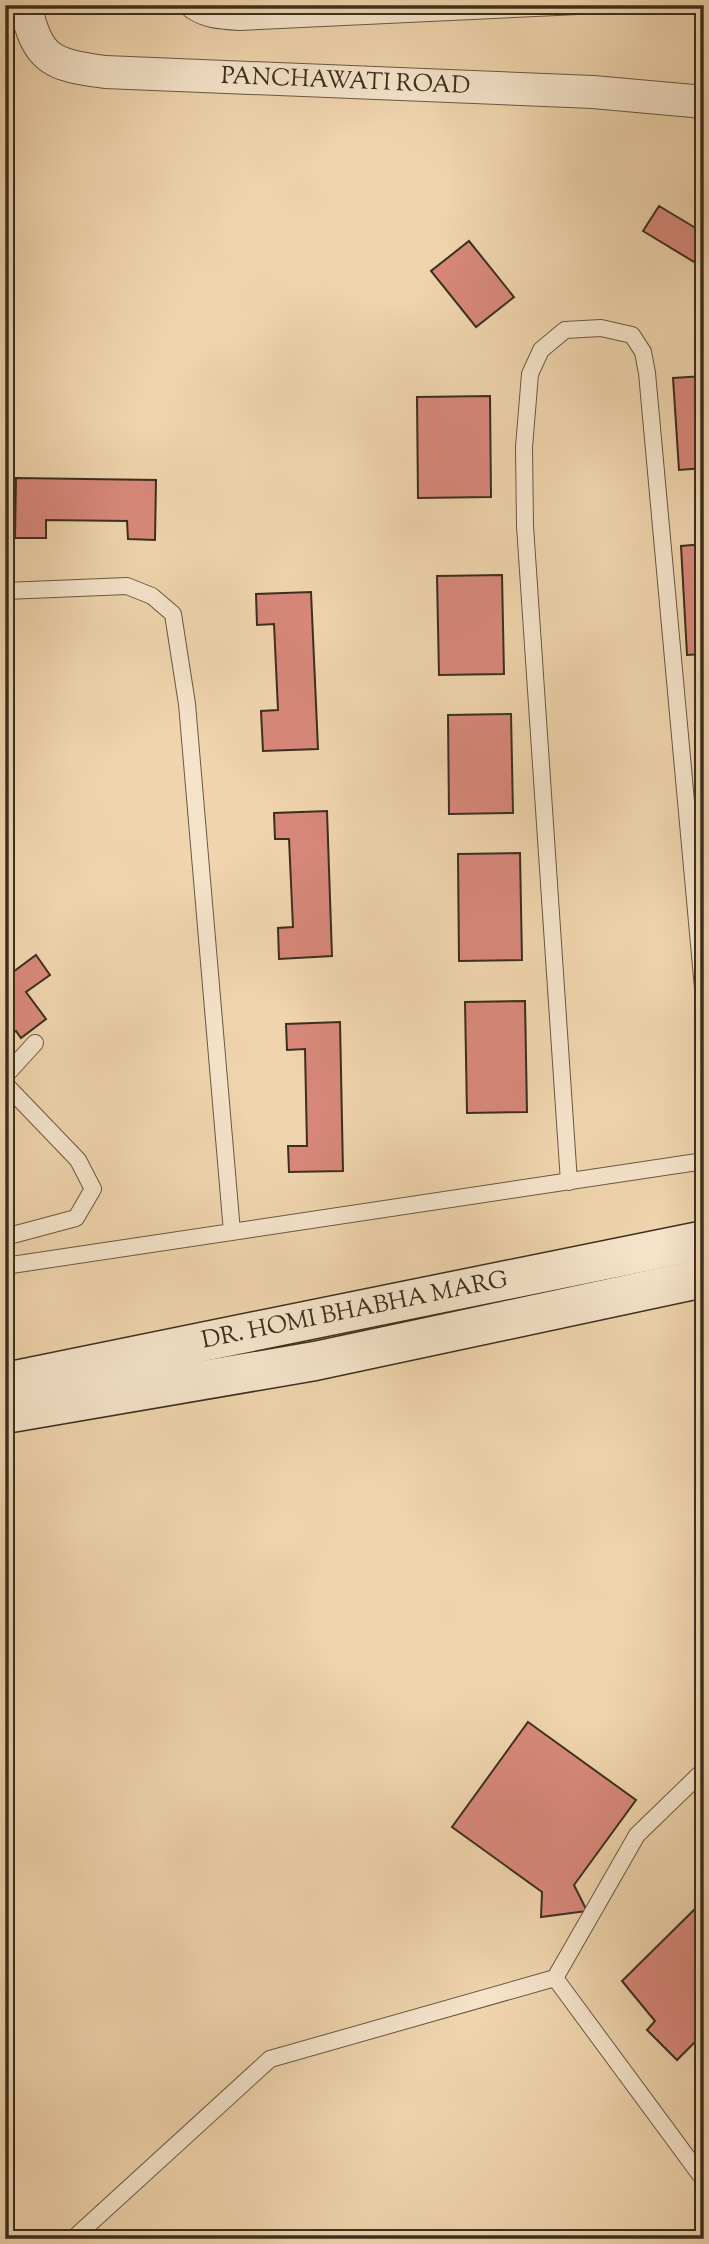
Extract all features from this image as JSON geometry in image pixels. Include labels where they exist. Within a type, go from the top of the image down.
[{"type":"main road","name":"DR. HOMI BHABHA MARG","points":[[5,1382],[704,1240]]},
{"type":"main road","name":"DR. HOMI BHABHA MARG","points":[[5,1414],[315,1361],[704,1278]]},
{"type":"street","name":"PANCHAWATI ROAD","points":[[25,5],[36,45],[64,67],[105,72],[593,92],[704,102]]},
{"type":"lane","points":[[185,5],[192,12],[214,20],[240,22],[600,5]]},
{"type":"lane","points":[[569,1182],[525,526],[524,460],[530,374],[541,350],[565,330],[601,328],[632,335],[643,352],[704,999]]},
{"type":"lane","points":[[5,591],[127,586],[152,596],[173,614],[187,704],[232,1232]]},
{"type":"lane","points":[[5,1076],[35,1043]]},
{"type":"lane","points":[[5,1084],[78,1160],[93,1189],[76,1218],[5,1237]]},
{"type":"lane","points":[[5,1266],[704,1161]]},
{"type":"lane","points":[[73,2239],[270,2059],[555,1978],[638,1835],[704,1770]]},
{"type":"lane","points":[[555,1978],[704,2180]]},
{"type":"building","points":[[659,206],[704,233],[704,268],[643,231]]},
{"type":"building","points":[[469,241],[514,297],[476,327],[431,271]]},
{"type":"building","points":[[704,376],[704,468],[679,470],[673,378]]},
{"type":"building","points":[[490,396],[491,497],[418,498],[417,397]]},
{"type":"building","points":[[16,478],[156,480],[155,540],[128,539],[127,521],[46,520],[46,538],[15,538]]},
{"type":"building","points":[[704,544],[704,654],[687,655],[681,546]]},
{"type":"building","points":[[502,575],[504,674],[439,675],[437,576]]},
{"type":"building","points":[[311,592],[318,749],[263,751],[261,711],[278,710],[274,624],[257,625],[256,594]]},
{"type":"building","points":[[696,683],[704,683],[704,804],[703,804]]},
{"type":"building","points":[[511,714],[513,813],[449,814],[448,715]]},
{"type":"building","points":[[327,811],[332,956],[279,959],[278,928],[293,927],[289,839],[275,839],[274,813]]},
{"type":"building","points":[[520,853],[522,960],[459,961],[458,854]]},
{"type":"building","points":[[36,955],[50,975],[26,992],[46,1019],[21,1038],[16,1031],[5,1038],[5,978]]},
{"type":"building","points":[[525,1001],[527,1112],[467,1113],[465,1002]]},
{"type":"building","points":[[340,1022],[343,1171],[289,1172],[288,1146],[307,1146],[305,1049],[287,1050],[286,1024]]},
{"type":"building","points":[[528,1722],[636,1800],[574,1885],[587,1911],[541,1917],[542,1892],[452,1827]]},
{"type":"building","points":[[704,1900],[704,2073],[697,2073],[697,2040],[677,2060],[647,2030],[655,2021],[622,1981]]}]
